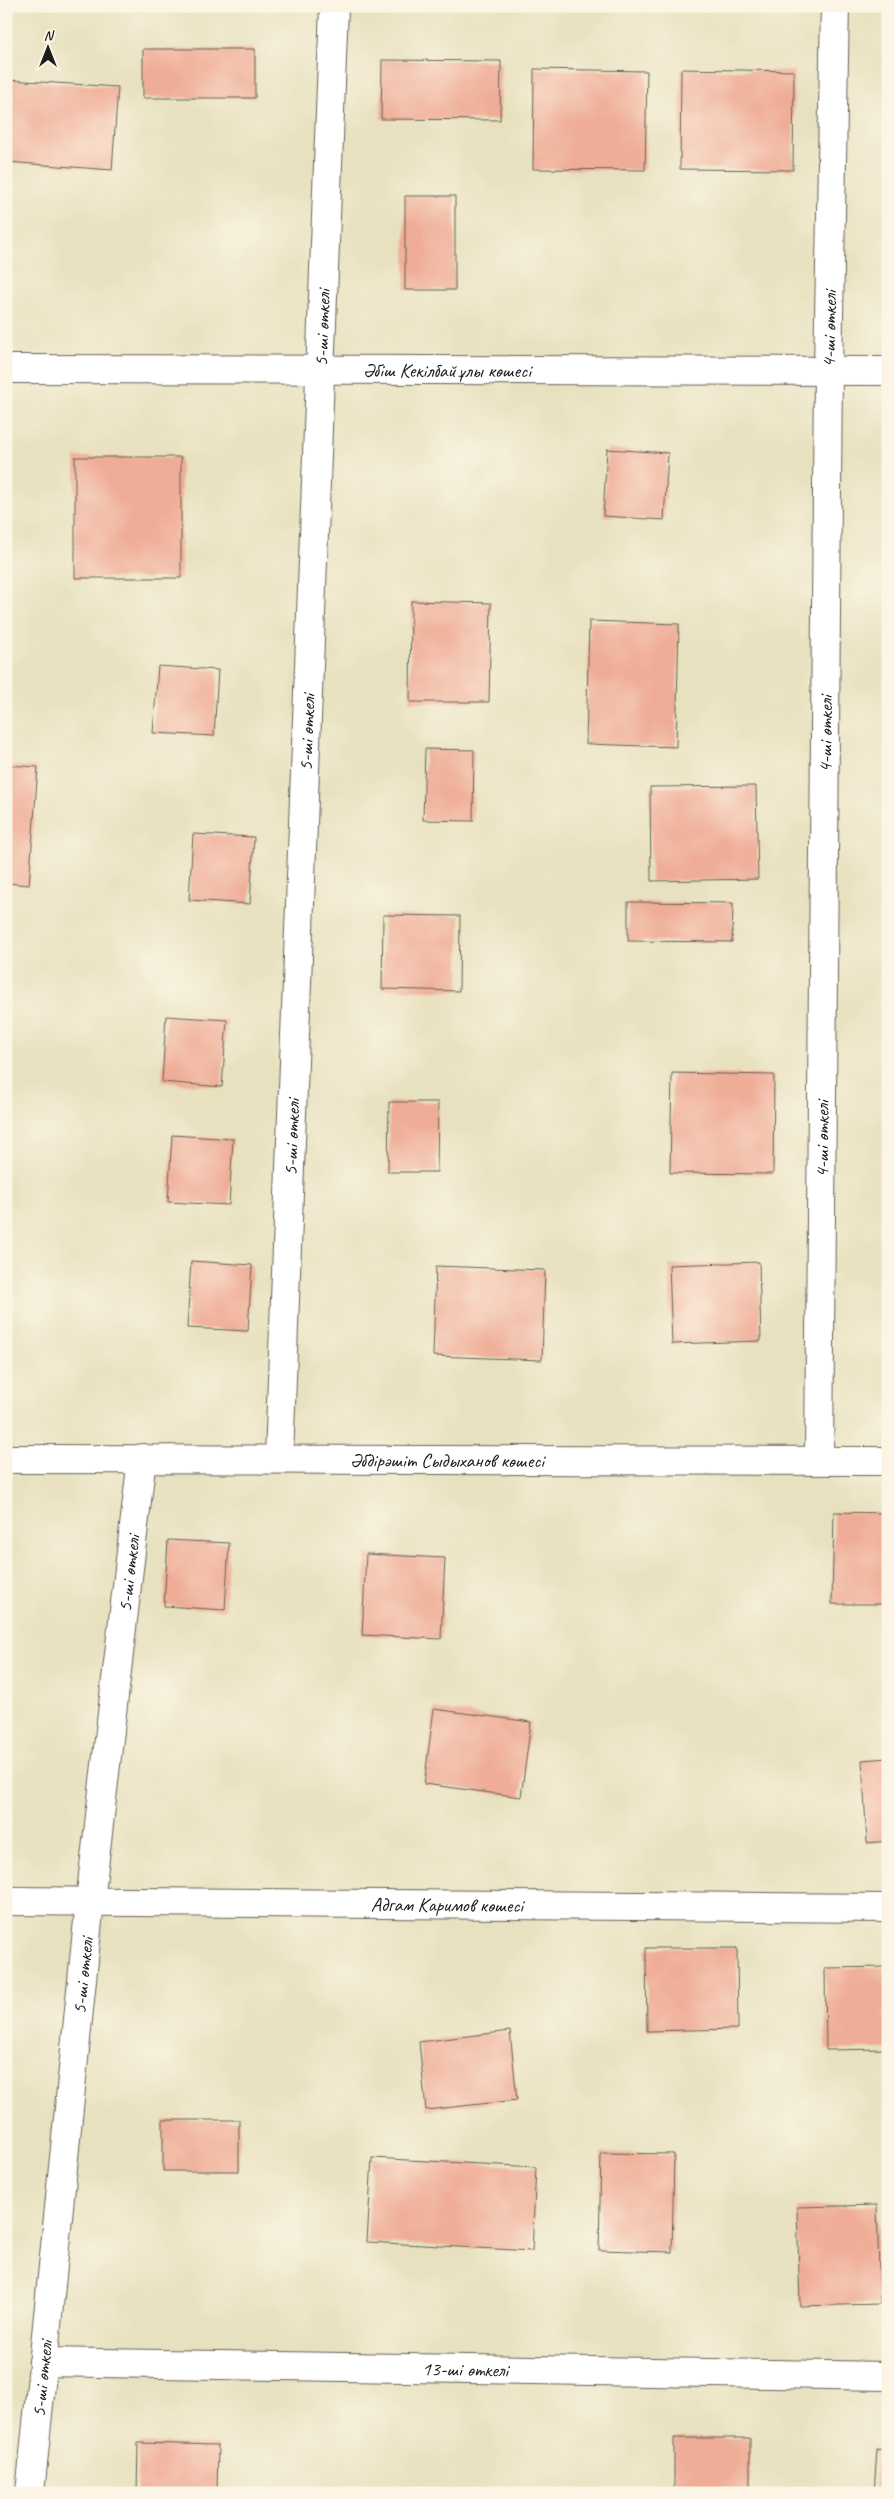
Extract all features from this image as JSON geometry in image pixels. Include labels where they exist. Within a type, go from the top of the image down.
[{"type":"street","name":"5-ші өткелі","points":[[279,1458],[334,6]]},
{"type":"street","name":"4-ші өткелі","points":[[819,1460],[828,369],[835,6]]},
{"type":"street","name":"Әбіш Кекілбайұлы көшесі","points":[[6,369],[888,370]]},
{"type":"street","name":"5-ші өткелі","points":[[30,2493],[90,1901],[142,1458]]},
{"type":"street","name":"Әбдірәшіт Сыдыханов көшесі","points":[[6,1459],[279,1458],[888,1461]]},
{"type":"street","name":"Адгам Каримов көшесі","points":[[6,1901],[888,1908]]},
{"type":"street","name":"13-ші өткелі","points":[[43,2362],[888,2376]]},
{"type":"building","points":[[143,49],[255,49],[255,98],[143,98]]},
{"type":"building","points":[[382,60],[501,61],[500,120],[381,119]]},
{"type":"building","points":[[534,69],[647,71],[645,170],[533,169]]},
{"type":"building","points":[[681,69],[794,71],[793,170],[680,169]]},
{"type":"building","points":[[9,80],[118,87],[112,170],[6,162]]},
{"type":"building","points":[[405,196],[455,196],[455,290],[405,290]]},
{"type":"building","points":[[886,223],[888,223],[888,242],[886,242]]},
{"type":"building","points":[[607,449],[668,453],[664,520],[603,516]]},
{"type":"building","points":[[75,457],[181,457],[181,578],[75,578]]},
{"type":"building","points":[[411,601],[491,603],[489,702],[410,702]]},
{"type":"building","points":[[589,621],[679,624],[676,747],[586,744]]},
{"type":"building","points":[[158,666],[218,670],[214,736],[153,733]]},
{"type":"building","points":[[425,749],[474,750],[473,821],[423,820]]},
{"type":"building","points":[[6,765],[38,767],[29,885],[6,883]]},
{"type":"building","points":[[756,786],[758,879],[651,881],[650,787]]},
{"type":"building","points":[[193,834],[254,837],[250,904],[189,900]]},
{"type":"building","points":[[628,902],[733,903],[732,942],[628,941]]},
{"type":"building","points":[[383,915],[460,916],[459,991],[382,989]]},
{"type":"building","points":[[166,1016],[227,1020],[222,1087],[162,1082]]},
{"type":"building","points":[[672,1073],[774,1075],[773,1174],[670,1173]]},
{"type":"building","points":[[389,1102],[438,1102],[437,1172],[388,1172]]},
{"type":"building","points":[[172,1135],[233,1139],[229,1205],[168,1202]]},
{"type":"building","points":[[191,1261],[252,1265],[248,1331],[187,1328]]},
{"type":"building","points":[[759,1262],[761,1341],[672,1344],[669,1265]]},
{"type":"building","points":[[436,1266],[545,1270],[542,1360],[433,1356]]},
{"type":"building","points":[[834,1512],[888,1513],[888,1604],[832,1604]]},
{"type":"building","points":[[168,1540],[229,1543],[225,1610],[164,1606]]},
{"type":"building","points":[[366,1554],[445,1558],[441,1639],[362,1635]]},
{"type":"building","points":[[434,1709],[531,1722],[521,1797],[424,1784]]},
{"type":"building","points":[[888,1758],[888,1841],[867,1843],[862,1760]]},
{"type":"building","points":[[646,1948],[737,1948],[738,2029],[647,2031]]},
{"type":"building","points":[[888,1967],[888,2049],[826,2050],[825,1968]]},
{"type":"building","points":[[510,2031],[517,2100],[426,2110],[419,2042]]},
{"type":"building","points":[[163,2120],[239,2120],[239,2171],[163,2171]]},
{"type":"building","points":[[601,2153],[674,2154],[672,2252],[599,2250]]},
{"type":"building","points":[[372,2158],[536,2167],[532,2251],[367,2242]]},
{"type":"building","points":[[877,2205],[880,2304],[800,2306],[797,2207]]},
{"type":"building","points":[[674,2438],[750,2438],[750,2493],[674,2493]]},
{"type":"building","points":[[138,2443],[218,2445],[217,2493],[137,2493]]},
{"type":"building","points":[[877,2449],[888,2450],[888,2493],[874,2493]]}]
